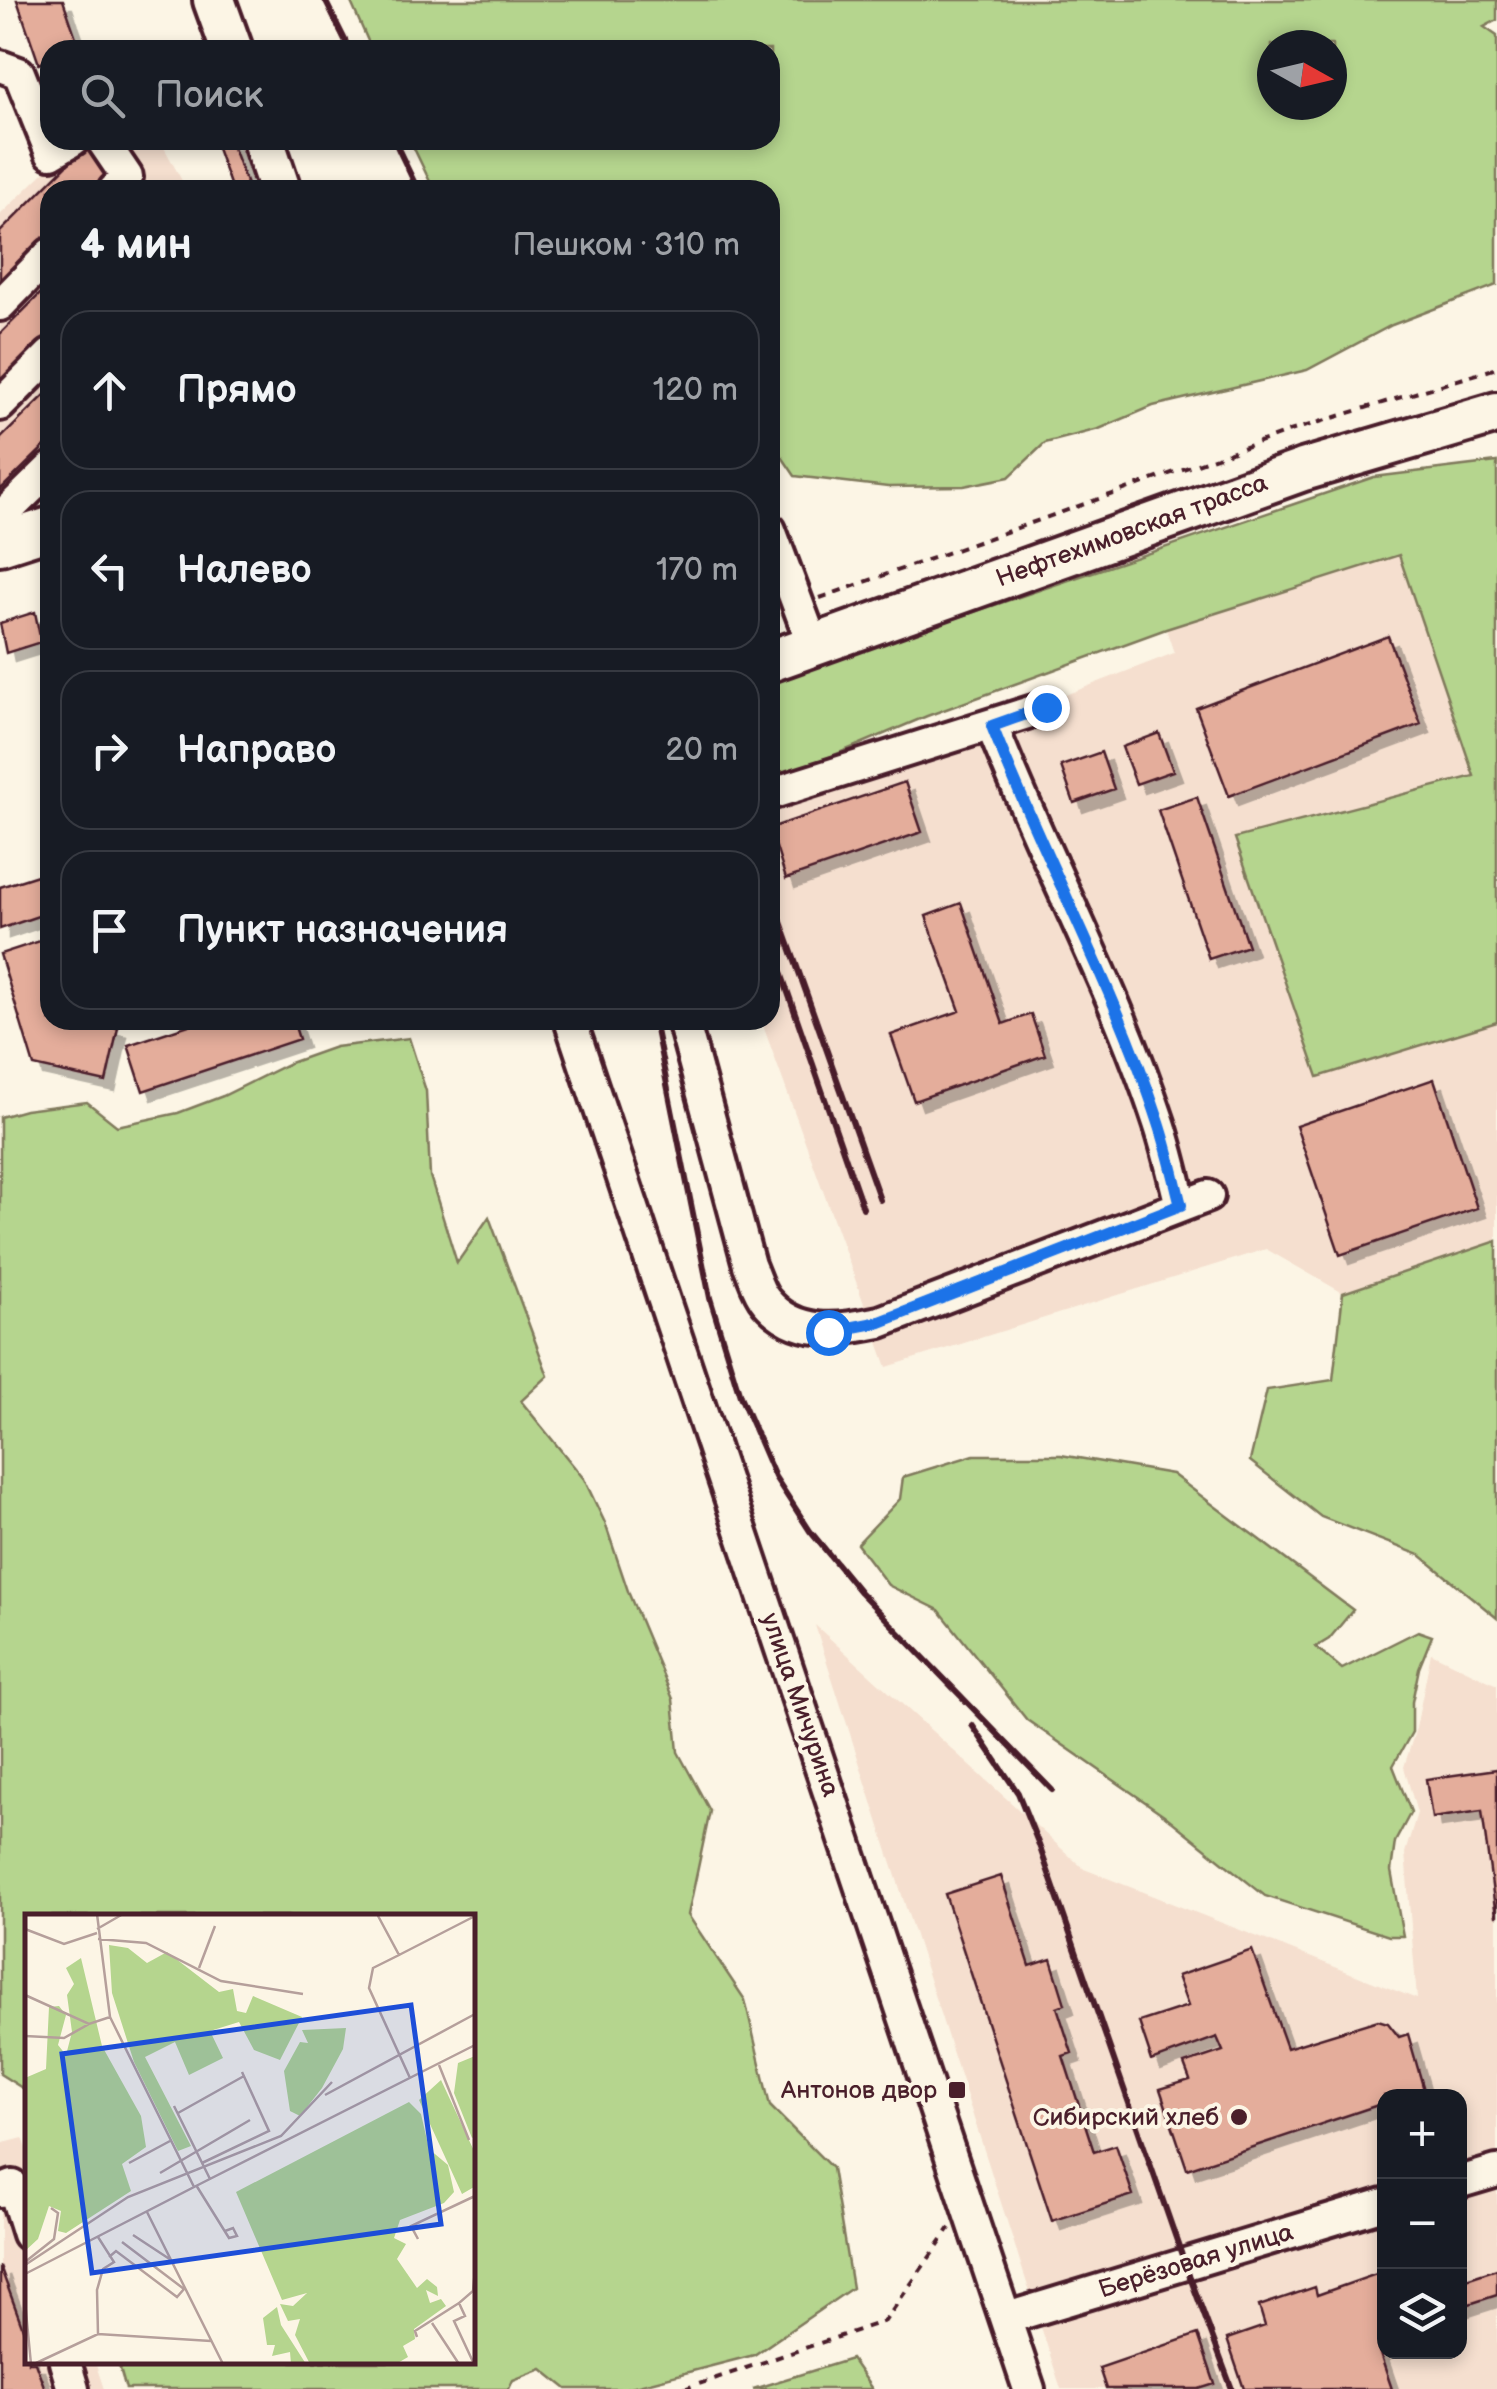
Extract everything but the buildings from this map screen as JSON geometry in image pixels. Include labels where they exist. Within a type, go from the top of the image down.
[{"type":"main road","points":[[214,0],[228,40]]},
{"type":"main road","points":[[266,150],[277,180]]},
{"type":"main road","name":"Нефтехимовская трасса","points":[[780,658],[1303,470],[1497,413]]},
{"type":"street","points":[[0,66],[19,73],[40,127]]},
{"type":"street","points":[[108,150],[124,180]]},
{"type":"street","points":[[0,305],[40,264]]},
{"type":"street","points":[[0,405],[40,365]]},
{"type":"street","points":[[21,537],[6,512],[40,479]]},
{"type":"street","points":[[780,557],[813,646]]},
{"type":"street","points":[[780,791],[1046,707]]},
{"type":"street","points":[[685,1030],[749,1264],[764,1300],[784,1318],[828,1332],[880,1322],[1194,1200],[992,726]]},
{"type":"street","name":"улица Мичурина","points":[[573,1030],[1030,2389]]},
{"type":"street","points":[[1467,2180],[1497,2170]]},
{"type":"street","points":[[0,2191],[14,2186],[25,2224]]},
{"type":"street","name":"Берёзовая улица","points":[[1006,2318],[1377,2206]]},
{"type":"street","points":[[66,2364],[73,2389]]},
{"type":"path","points":[[798,605],[1290,431],[1497,368]]},
{"type":"path","points":[[684,2389],[884,2321],[967,2204]]},
{"type":"shaded area","points":[[67,150],[165,150],[182,180],[40,180],[40,487],[0,518],[0,215]]},
{"type":"shaded area","points":[[1399,555],[1474,776],[1235,839],[1318,1077],[1497,1022],[1497,1241],[1343,1293],[1266,1249],[887,1367],[765,1030],[780,1030],[780,805],[1174,653],[1166,629]]},
{"type":"shaded area","points":[[815,1625],[1084,1869],[1417,1999],[1405,1853],[1417,1813],[1404,1767],[1431,1653],[1497,1685],[1497,2389],[1061,2389]]},
{"type":"shaded area","points":[[23,2138],[25,2143],[25,2364],[96,2364],[104,2389],[0,2389],[0,2144]]},
{"type":"green space","points":[[350,0],[1497,0],[1497,20],[1484,27],[1497,36],[1497,285],[1392,325],[1307,370],[1153,406],[1099,429],[1045,443],[1009,477],[964,486],[888,487],[795,476],[780,454],[780,180],[429,180],[415,150],[780,150],[780,40],[368,40]]},
{"type":"green space","points":[[1497,462],[1497,1022],[1318,1077],[1235,838],[1474,776],[1399,555],[1166,629],[927,716],[780,778],[780,678],[1374,477]]},
{"type":"green space","points":[[409,1038],[426,1091],[430,1176],[457,1263],[489,1217],[548,1376],[521,1401],[584,1479],[605,1523],[629,1594],[673,1699],[678,1752],[710,1811],[688,1915],[745,2000],[770,2106],[832,2168],[852,2288],[754,2355],[623,2389],[567,2389],[542,2369],[513,2380],[509,2389],[126,2389],[119,2364],[475,2364],[475,1914],[25,1914],[25,2090],[0,2074],[0,1117],[87,1102],[117,1126],[178,1113],[335,1047]]},
{"type":"green space","points":[[1497,1241],[1497,1618],[1420,1555],[1321,1517],[1250,1461],[1267,1390],[1333,1380],[1343,1293]]},
{"type":"green space","points":[[974,1455],[1061,1455],[1172,1474],[1353,1610],[1329,1639],[1316,1647],[1342,1669],[1418,1631],[1432,1636],[1419,1668],[1412,1702],[1412,1732],[1393,1766],[1411,1812],[1395,1842],[1391,1871],[1403,1936],[1389,1936],[1265,1896],[1164,1815],[1027,1720],[939,1610],[888,1585],[857,1544],[900,1499],[903,1477]]},
{"type":"green space","points":[[851,2359],[872,2389],[753,2389]]},
{"type":"railway","points":[[325,0],[345,40]]},
{"type":"railway","points":[[399,150],[413,180]]},
{"type":"railway","points":[[780,919],[880,1200]]},
{"type":"railway","points":[[780,970],[863,1208]]},
{"type":"railway","points":[[656,1030],[710,1298],[740,1396],[775,1477],[810,1531],[860,1592],[1052,1790]]},
{"type":"railway","points":[[972,1725],[1018,1793],[1039,1845],[1232,2389]]},
{"type":"place","name":"Антонов двор","points":[[957,2090]]},
{"type":"place","name":"Сибирский хлеб","points":[[1239,2117]]},
{"type":"route","points":[[828,1332],[880,1322],[1181,1205],[1159,1123],[1095,961],[1024,808],[992,726],[1046,707]]}]
